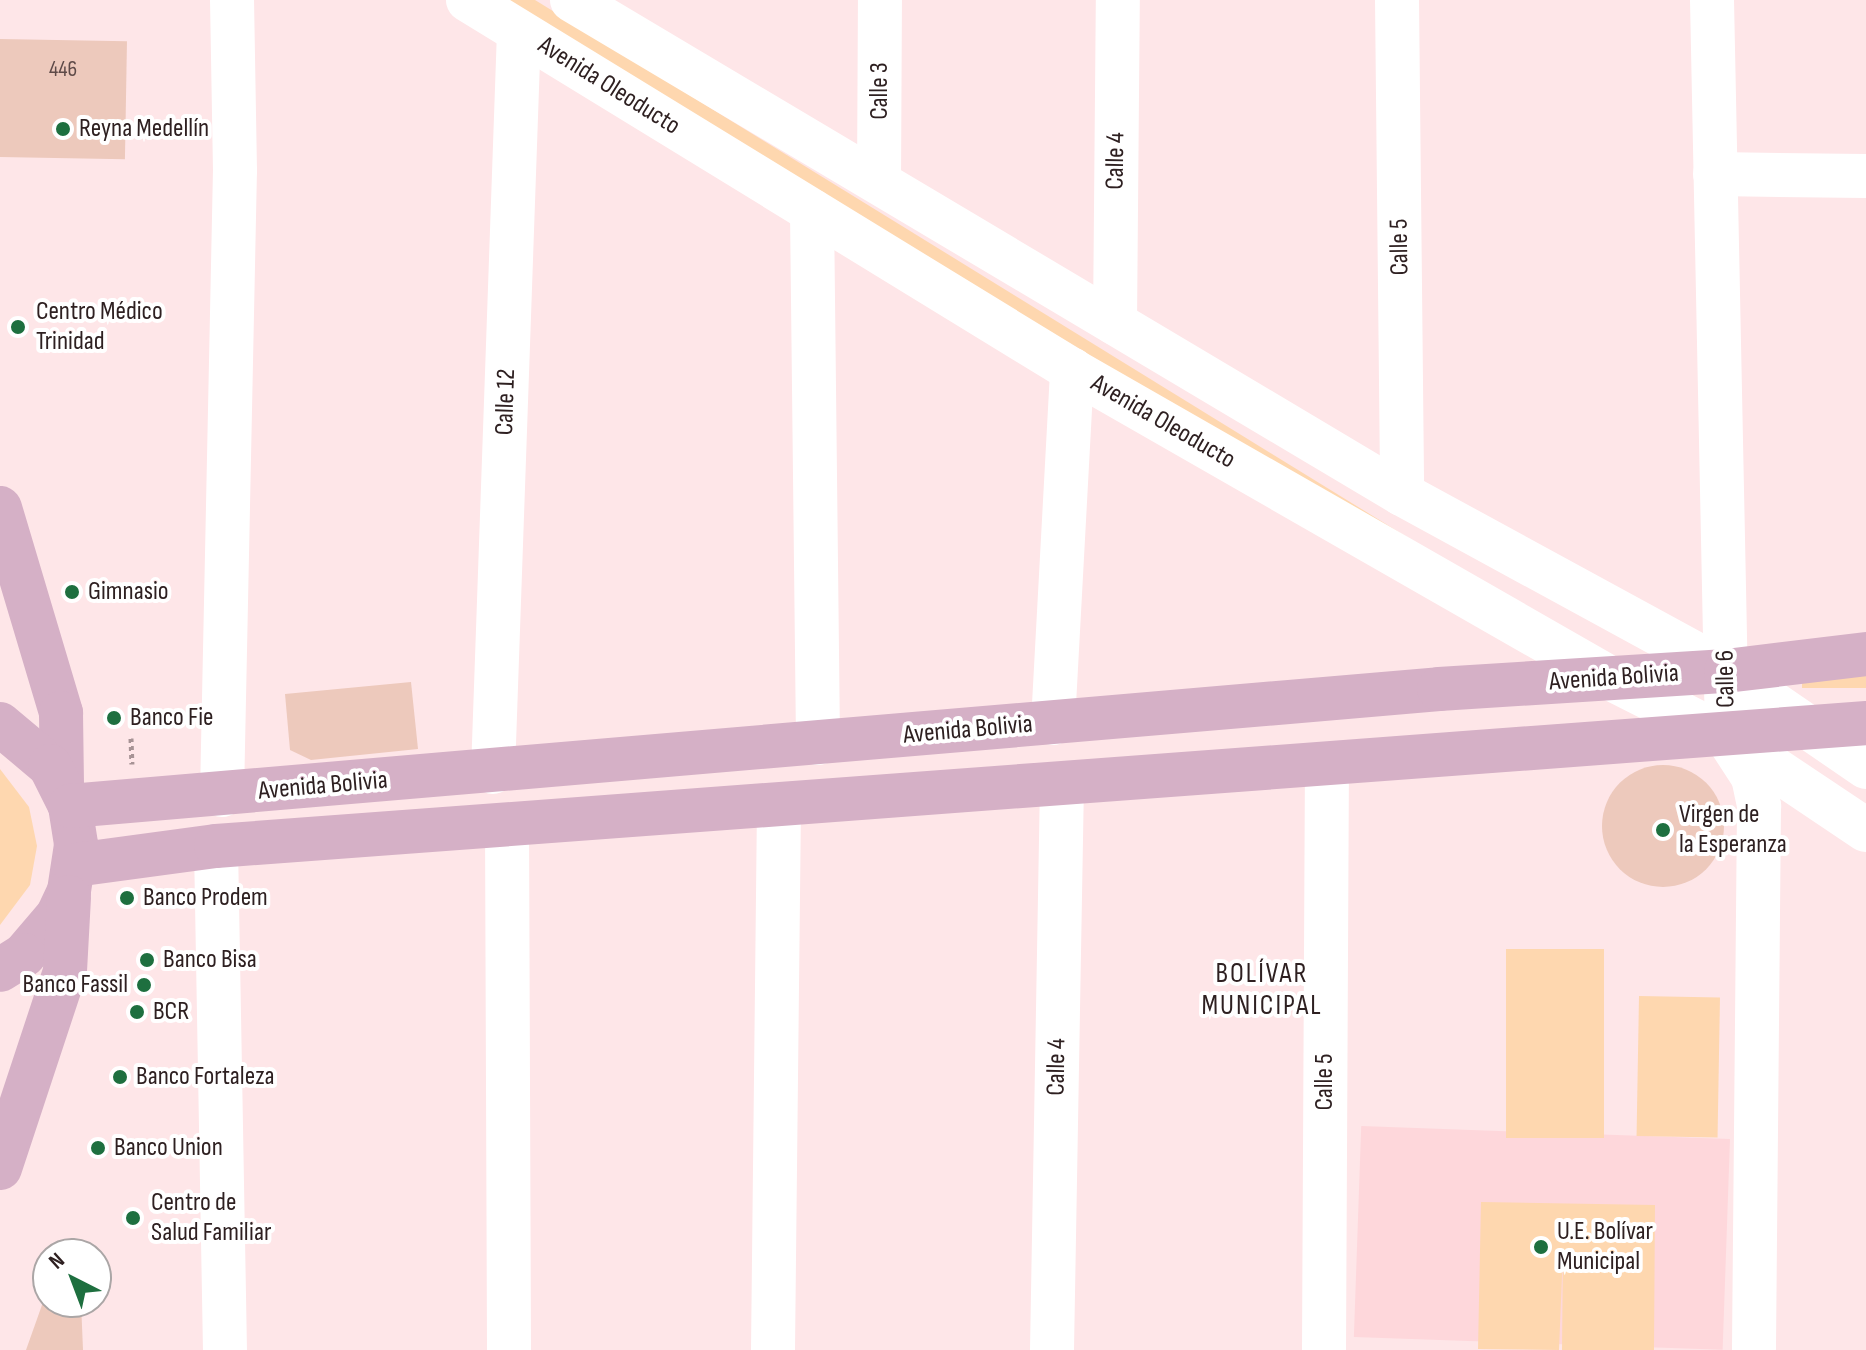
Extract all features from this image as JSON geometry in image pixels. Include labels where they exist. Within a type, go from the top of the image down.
[{"type":"main road","points":[[0,508],[61,713],[72,878],[65,971],[0,1168]]},
{"type":"main road","name":"Avenida Bolivia","points":[[66,795],[222,795],[1053,723],[1726,671],[1866,654]]},
{"type":"main road","name":"Avenida Bolivia","points":[[72,878],[216,846],[1727,737],[1866,723]]},
{"type":"main road","points":[[0,724],[35,748],[66,795]]},
{"type":"main road","points":[[0,970],[44,936],[72,878]]},
{"type":"street","points":[[222,795],[235,171],[232,0]]},
{"type":"street","name":"Avenida Oleoducto","points":[[468,0],[1072,370],[1610,678],[1727,737],[1866,830]]},
{"type":"street","name":"Avenida Oleoducto","points":[[572,0],[1402,494],[1726,671],[1866,767]]},
{"type":"street","name":"Calle 3","points":[[879,182],[880,0]]},
{"type":"street","name":"Calle 4","points":[[1115,323],[1118,0]]},
{"type":"street","name":"Calle 5","points":[[1397,0],[1402,494]]},
{"type":"street","name":"Calle 6","points":[[1712,0],[1727,737],[1753,777],[1759,806],[1754,1350]]},
{"type":"street","name":"Calle 12","points":[[493,772],[519,32]]},
{"type":"street","points":[[1715,174],[1866,176]]},
{"type":"street","points":[[812,211],[818,743]]},
{"type":"street","points":[[1053,723],[1072,370]]},
{"type":"street","name":"Calle 5","points":[[1324,1350],[1327,766]]},
{"type":"street","name":"Calle 4","points":[[1052,1350],[1062,785]]},
{"type":"street","points":[[773,1350],[779,805]]},
{"type":"street","points":[[507,825],[509,1350]]},
{"type":"street","points":[[216,846],[225,1350]]},
{"type":"shaded area","points":[[496,0],[535,0],[1493,590],[1500,601]]},
{"type":"shaded area","points":[[1802,666],[1866,666],[1866,688],[1802,688]]},
{"type":"shaded area","points":[[0,769],[29,807],[37,846],[30,885],[0,925]]},
{"type":"shaded area","points":[[1506,949],[1604,949],[1604,1138],[1506,1138]]},
{"type":"shaded area","points":[[1639,996],[1720,997],[1718,1137],[1637,1136]]},
{"type":"shaded area","name":"U.E. Bolívar Municipal","points":[[1361,1126],[1730,1139],[1723,1350],[1354,1337]]},
{"type":"shaded area","points":[[1481,1202],[1655,1205],[1654,1350],[1562,1350],[1563,1251],[1559,1350],[1478,1349]]},
{"type":"building","points":[[0,39],[127,41],[125,159],[0,157]]},
{"type":"building","points":[[411,682],[418,749],[311,760],[290,750],[285,694]]},
{"type":"building","name":"Virgen de la Esperanza","points":[[1663,765],[1687,769],[1706,783],[1720,802],[1724,826],[1720,850],[1706,869],[1687,883],[1663,887],[1639,883],[1620,869],[1606,850],[1602,826],[1606,802],[1620,783],[1639,769]]},
{"type":"building","points":[[37,1318],[82,1318],[83,1350],[26,1350]]},
{"type":"place","name":"Reyna Medellín","points":[[63,129]]},
{"type":"place","name":"Centro Médico Trinidad","points":[[18,327]]},
{"type":"place","name":"Gimnasio","points":[[72,592]]},
{"type":"place","name":"Banco Fie","points":[[114,718]]},
{"type":"place","name":"Virgen de la Esperanza","points":[[1663,830]]},
{"type":"place","name":"Banco Prodem","points":[[127,898]]},
{"type":"place","name":"Banco Bisa","points":[[147,960]]},
{"type":"place","name":"Banco Fassil","points":[[144,985]]},
{"type":"place","name":"BCR","points":[[137,1012]]},
{"type":"place","name":"Banco Fortaleza","points":[[120,1077]]},
{"type":"place","name":"Banco Union","points":[[98,1148]]},
{"type":"place","name":"Centro de Salud Familiar","points":[[133,1218]]},
{"type":"place","name":"U.E. Bolívar Municipal","points":[[1541,1247]]},
{"type":"district","name":"BOLÍVAR MUNICIPAL","points":[[1262,990]]}]
